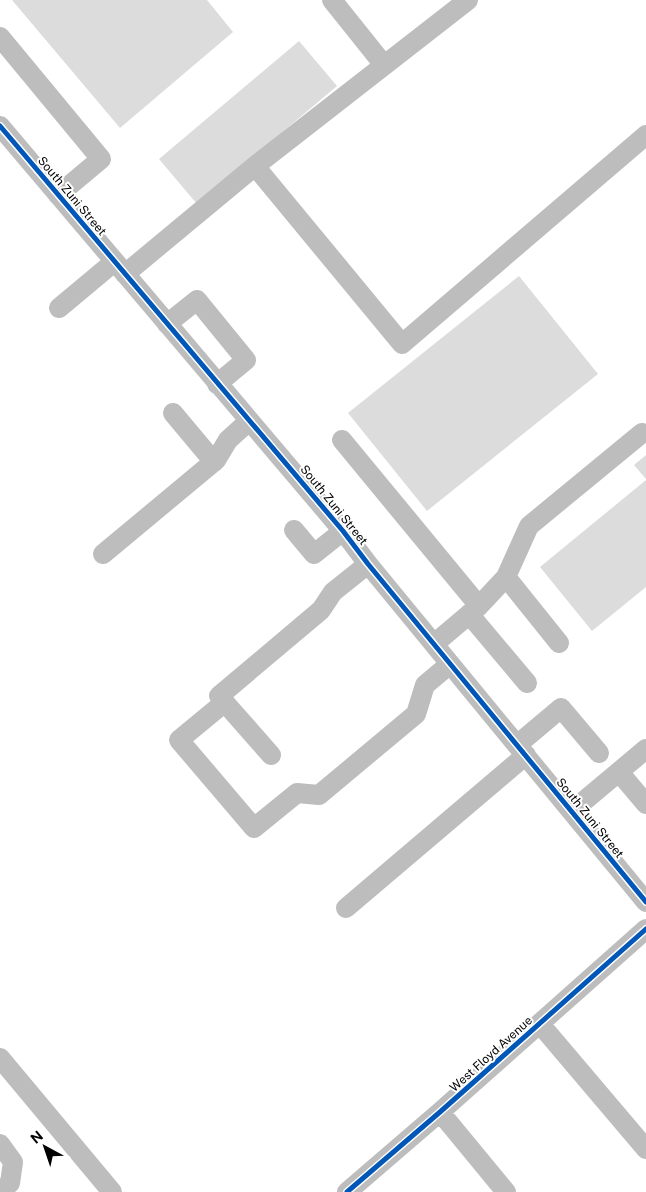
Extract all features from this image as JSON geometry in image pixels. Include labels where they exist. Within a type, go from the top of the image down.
[{"type":"street","points":[[332,0],[384,65]]},
{"type":"street","points":[[59,308],[120,268],[255,166],[468,0]]},
{"type":"street","points":[[0,37],[101,159],[58,195]]},
{"type":"street","name":"South Zuni Street","points":[[0,126],[343,531],[368,564],[646,902]]},
{"type":"street","points":[[255,166],[402,344],[646,135]]},
{"type":"street","points":[[167,324],[197,300],[246,360],[217,384]]},
{"type":"street","points":[[173,414],[214,462]]},
{"type":"street","points":[[103,554],[214,462],[228,440],[249,421]]},
{"type":"street","points":[[434,644],[474,610],[506,577],[529,526],[642,433]]},
{"type":"street","points":[[342,440],[474,610],[527,683]]},
{"type":"street","points":[[294,530],[314,554],[343,531]]},
{"type":"street","points":[[271,755],[220,696],[321,610],[333,592],[368,564]]},
{"type":"street","points":[[506,577],[559,643]]},
{"type":"street","points":[[226,702],[180,740],[254,828],[297,793],[319,795],[327,789],[416,714],[425,685],[450,664]]},
{"type":"street","points":[[346,908],[522,750],[562,708],[599,753]]},
{"type":"street","points":[[572,811],[646,749]]},
{"type":"street","points":[[619,772],[646,804]]},
{"type":"street","name":"West Floyd Avenue","points":[[346,1192],[440,1112],[646,929]]},
{"type":"street","points":[[540,1024],[646,1149]]},
{"type":"street","points":[[0,1058],[112,1192]]},
{"type":"street","points":[[440,1112],[506,1192]]},
{"type":"street","points":[[0,1144],[13,1162],[10,1184],[0,1192]]},
{"type":"building","points":[[12,0],[207,0],[233,32],[120,128]]},
{"type":"building","points":[[299,41],[337,86],[197,204],[159,159]]},
{"type":"building","points":[[519,276],[598,374],[427,511],[348,413]]},
{"type":"building","points":[[646,455],[646,479],[634,465]]},
{"type":"building","points":[[646,480],[646,587],[592,631],[540,567]]},
{"type":"cycle path","points":[[0,126],[343,531],[368,564],[646,902]]},
{"type":"cycle path","points":[[347,1192],[646,929]]}]
